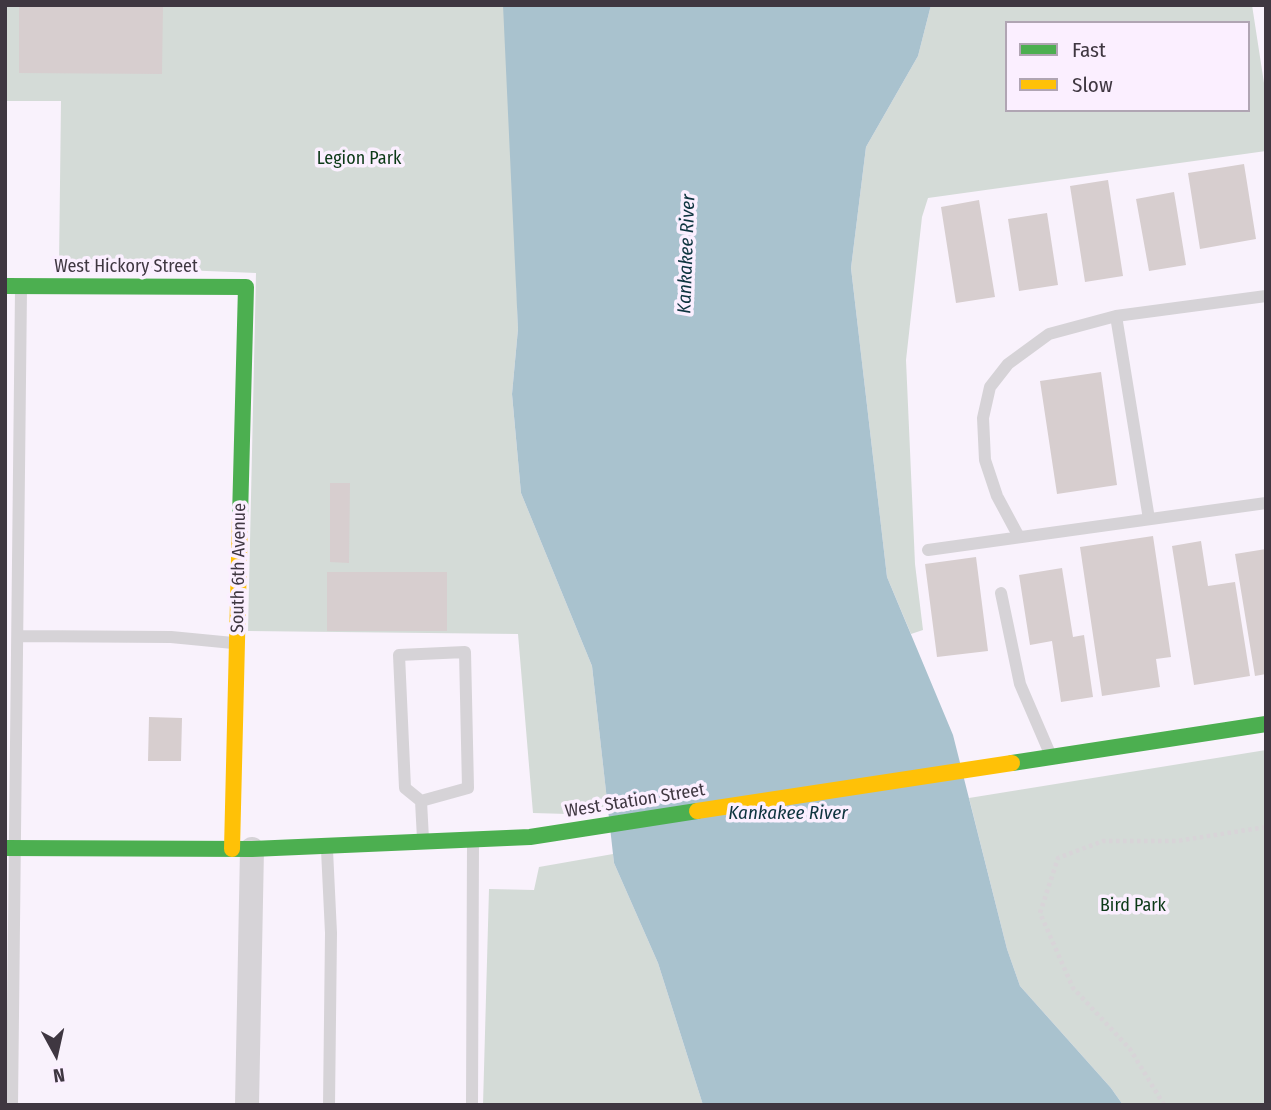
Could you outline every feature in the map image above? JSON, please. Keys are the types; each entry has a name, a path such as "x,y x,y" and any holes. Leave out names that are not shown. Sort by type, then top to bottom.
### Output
{"main road":[{"name":"West Hickory Street","path":"13,286 246,287"},
{"name":"South 6th Avenue","path":"242,849 237,643 246,287"},
{"name":"West Station Street","path":"11,848 242,849 530,837 1266,724"}],"street":[{"name":"South 6th Avenue","path":"242,849 247,1105"}],"lane":[{"path":"12,1105 11,848 18,636 13,286"},
{"path":"1019,537 997,496 985,460 984,418 990,387 1008,364 1049,334 1116,316 1266,296"},
{"path":"1116,316 1149,519"},
{"path":"928,550 1266,503"},
{"path":"1001,593 1020,684 1051,757"},
{"path":"18,636 171,637 237,643"},
{"path":"421,801 468,788 465,652 399,655 405,788 421,801 423,843"},
{"path":"472,1105 473,839"},
{"path":"327,846 331,933 329,1105"}],"path":[{"path":"1164,1105 1130,1049 1073,988 1040,913 1058,858 1104,841 1177,841 1266,827"}],"green space":[{"name":"Legion Park","path":"5,5 507,5 518,329 512,394 521,493 592,666 608,809 568,814 533,813 518,634 248,631 256,273 59,265 61,101 5,101"},
{"path":"931,5 1252,5 1266,96 1266,151 928,198 922,217 906,360 915,564 923,630 911,634 887,577 851,268 866,147 918,56"},
{"name":"Bird Park","path":"1266,750 1266,1105 1123,1105 1020,986 1007,949 969,798"},
{"path":"613,854 614,863 658,963 703,1105 483,1105 489,889 534,890 539,867"}],"water":[{"name":"Kankakee River","path":"503,5 931,5 918,56 866,147 851,268 887,577 953,735 1007,949 1020,986 1123,1105 703,1105 658,963 614,863 592,666 521,493 512,394 518,329"}],"building":[{"path":"19,5 163,5 162,74 19,73"},
{"path":"1244,164 1256,239 1200,249 1188,173"},
{"path":"1108,180 1123,276 1085,282 1070,186"},
{"path":"1174,192 1186,265 1149,271 1136,199"},
{"path":"979,200 995,297 956,303 941,207"},
{"path":"1047,213 1058,285 1019,291 1008,219"},
{"path":"1101,372 1117,485 1057,494 1040,381"},
{"path":"330,483 350,483 349,563 330,562"},
{"path":"1153,536 1171,657 1156,659 1160,687 1102,696 1080,547"},
{"path":"1201,541 1208,586 1235,582 1250,676 1194,685 1172,546"},
{"path":"1266,549 1266,674 1255,676 1235,554"},
{"path":"976,557 988,651 937,657 925,564"},
{"path":"1062,568 1073,637 1084,635 1093,697 1061,702 1052,641 1030,645 1019,575"},
{"path":"327,572 447,572 447,631 327,631"},
{"path":"149,717 182,718 181,761 148,761"}],"traffic: fast":[{"path":"5,286 246,287 240,517"},
{"path":"1012,763 1266,724"},
{"path":"5,848 252,849 530,837 697,811"}],"traffic: slow":[{"path":"232,849 240,517"},
{"path":"697,811 1012,763"}]}
